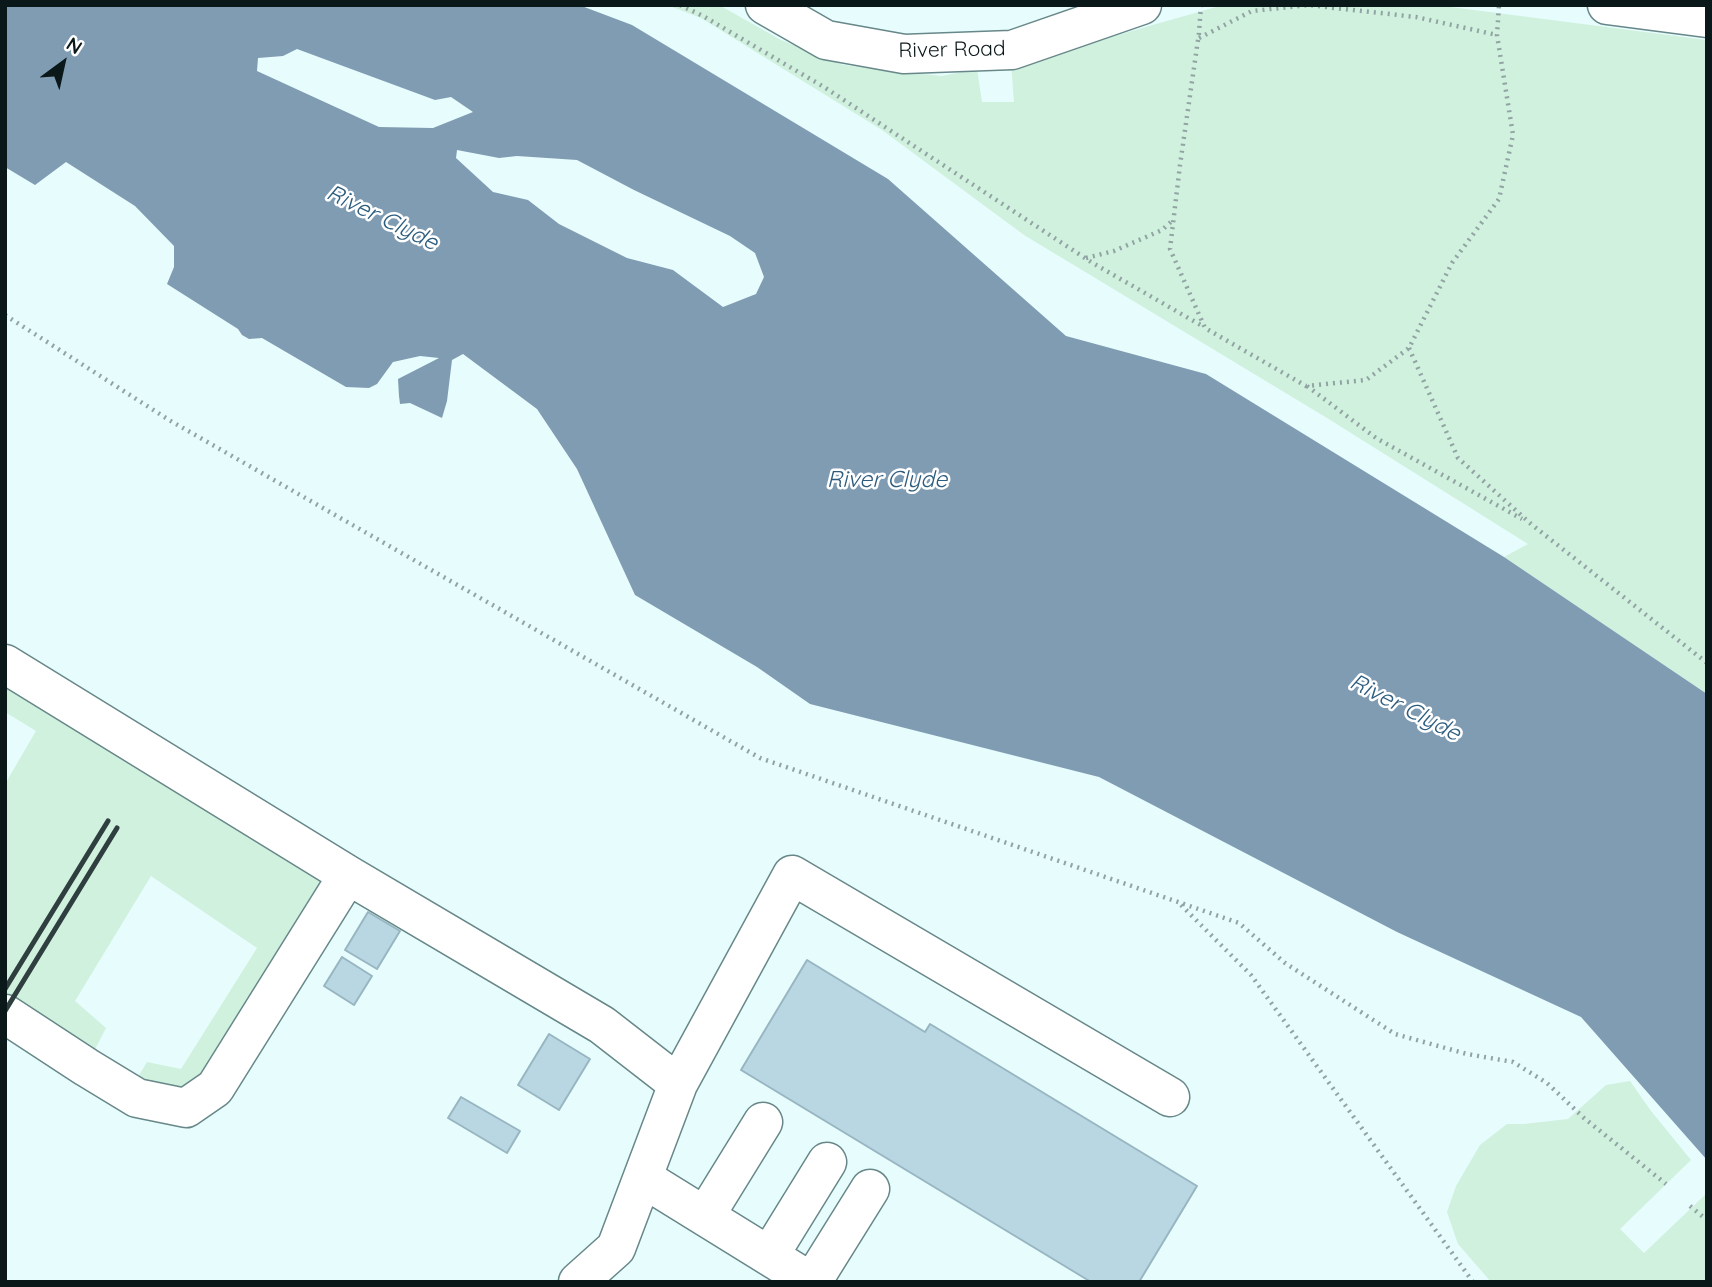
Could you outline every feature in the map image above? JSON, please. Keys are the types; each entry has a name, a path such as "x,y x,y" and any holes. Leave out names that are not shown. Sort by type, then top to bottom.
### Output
{"street":[{"name":"River Road","path":"765,5 826,40 904,54 1012,50 1142,5"},
{"path":"1607,5 1707,18"},
{"path":"5,664 348,875 602,1025 678,1084"},
{"path":"5,1014 137,1098 186,1108 215,1088 348,875"},
{"path":"578,1282 617,1248 678,1084 792,875 1171,1097"},
{"path":"705,1216 763,1122"},
{"path":"769,1256 827,1162"},
{"path":"643,1178 811,1282 870,1189"}],"path":[{"path":"680,5 704,16 824,87 1086,259 1306,386 1376,438 1531,524"},
{"path":"1201,5 1170,249 1205,328"},
{"path":"1198,39 1252,11 1308,5 1416,17 1497,35"},
{"path":"1306,386 1366,380 1409,348 1452,263 1499,199 1513,135 1497,35 1499,5"},
{"path":"1086,259 1114,251 1162,230 1173,220"},
{"path":"5,315 170,420 760,758 1239,923 1285,963 1395,1034 1467,1054 1513,1062 1547,1083 1584,1118 1666,1184"},
{"path":"1409,348 1458,458 1531,524 1707,663"},
{"path":"1181,904 1251,975 1473,1282"},
{"path":"1690,1206 1707,1220"}],"green space":[{"path":"667,5 719,5 781,40 843,65 942,76 977,69 982,102 1014,102 1011,63 1223,5 1435,5 1707,40 1707,694 1504,557 1528,544 1327,418 1024,235 882,130 701,18"},
{"path":"5,664 348,875 215,1088 129,1092 147,1062 181,1069 257,948 151,876 75,1001 106,1028 86,1067 5,1014 5,784 36,731 5,712"},
{"path":"1630,1081 1691,1160 1620,1229 1644,1253 1707,1193 1707,1282 1491,1282 1458,1244 1447,1212 1456,1186 1480,1145 1507,1124 1568,1119 1606,1085"}],"water":[{"name":"River Clyde","path":"5,5 579,5 632,25 888,179 1066,336 1206,374 1504,557 1707,694 1707,1160 1581,1017 1397,932 1099,777 810,704 757,667 635,595 577,469 537,409 463,354 452,360 442,418 410,403 400,404 398,379 439,358 420,356 393,362 377,384 369,388 346,387 262,338 249,339 242,335 238,329 167,284 174,267 174,246 135,206 66,162 35,185 5,167","holes":["297,49 435,100 451,97 473,112 433,128 379,127 257,71 258,58 283,56","457,150 499,158 517,156 577,160 730,236 755,253 764,277 756,294 723,307 673,270 627,258 559,224 528,200 493,192 456,158"]}],"building":[{"path":"368,912 400,931 377,969 345,950"},
{"path":"342,957 372,976 354,1005 324,986"},
{"path":"807,960 925,1032 930,1024 1197,1186 1139,1282 1091,1282 741,1070"},
{"path":"549,1034 590,1059 559,1110 518,1085"},
{"path":"461,1097 520,1131 507,1153 448,1118"}],"railway":[{"path":"5,989 108,821"},
{"path":"5,1011 117,828"}]}
